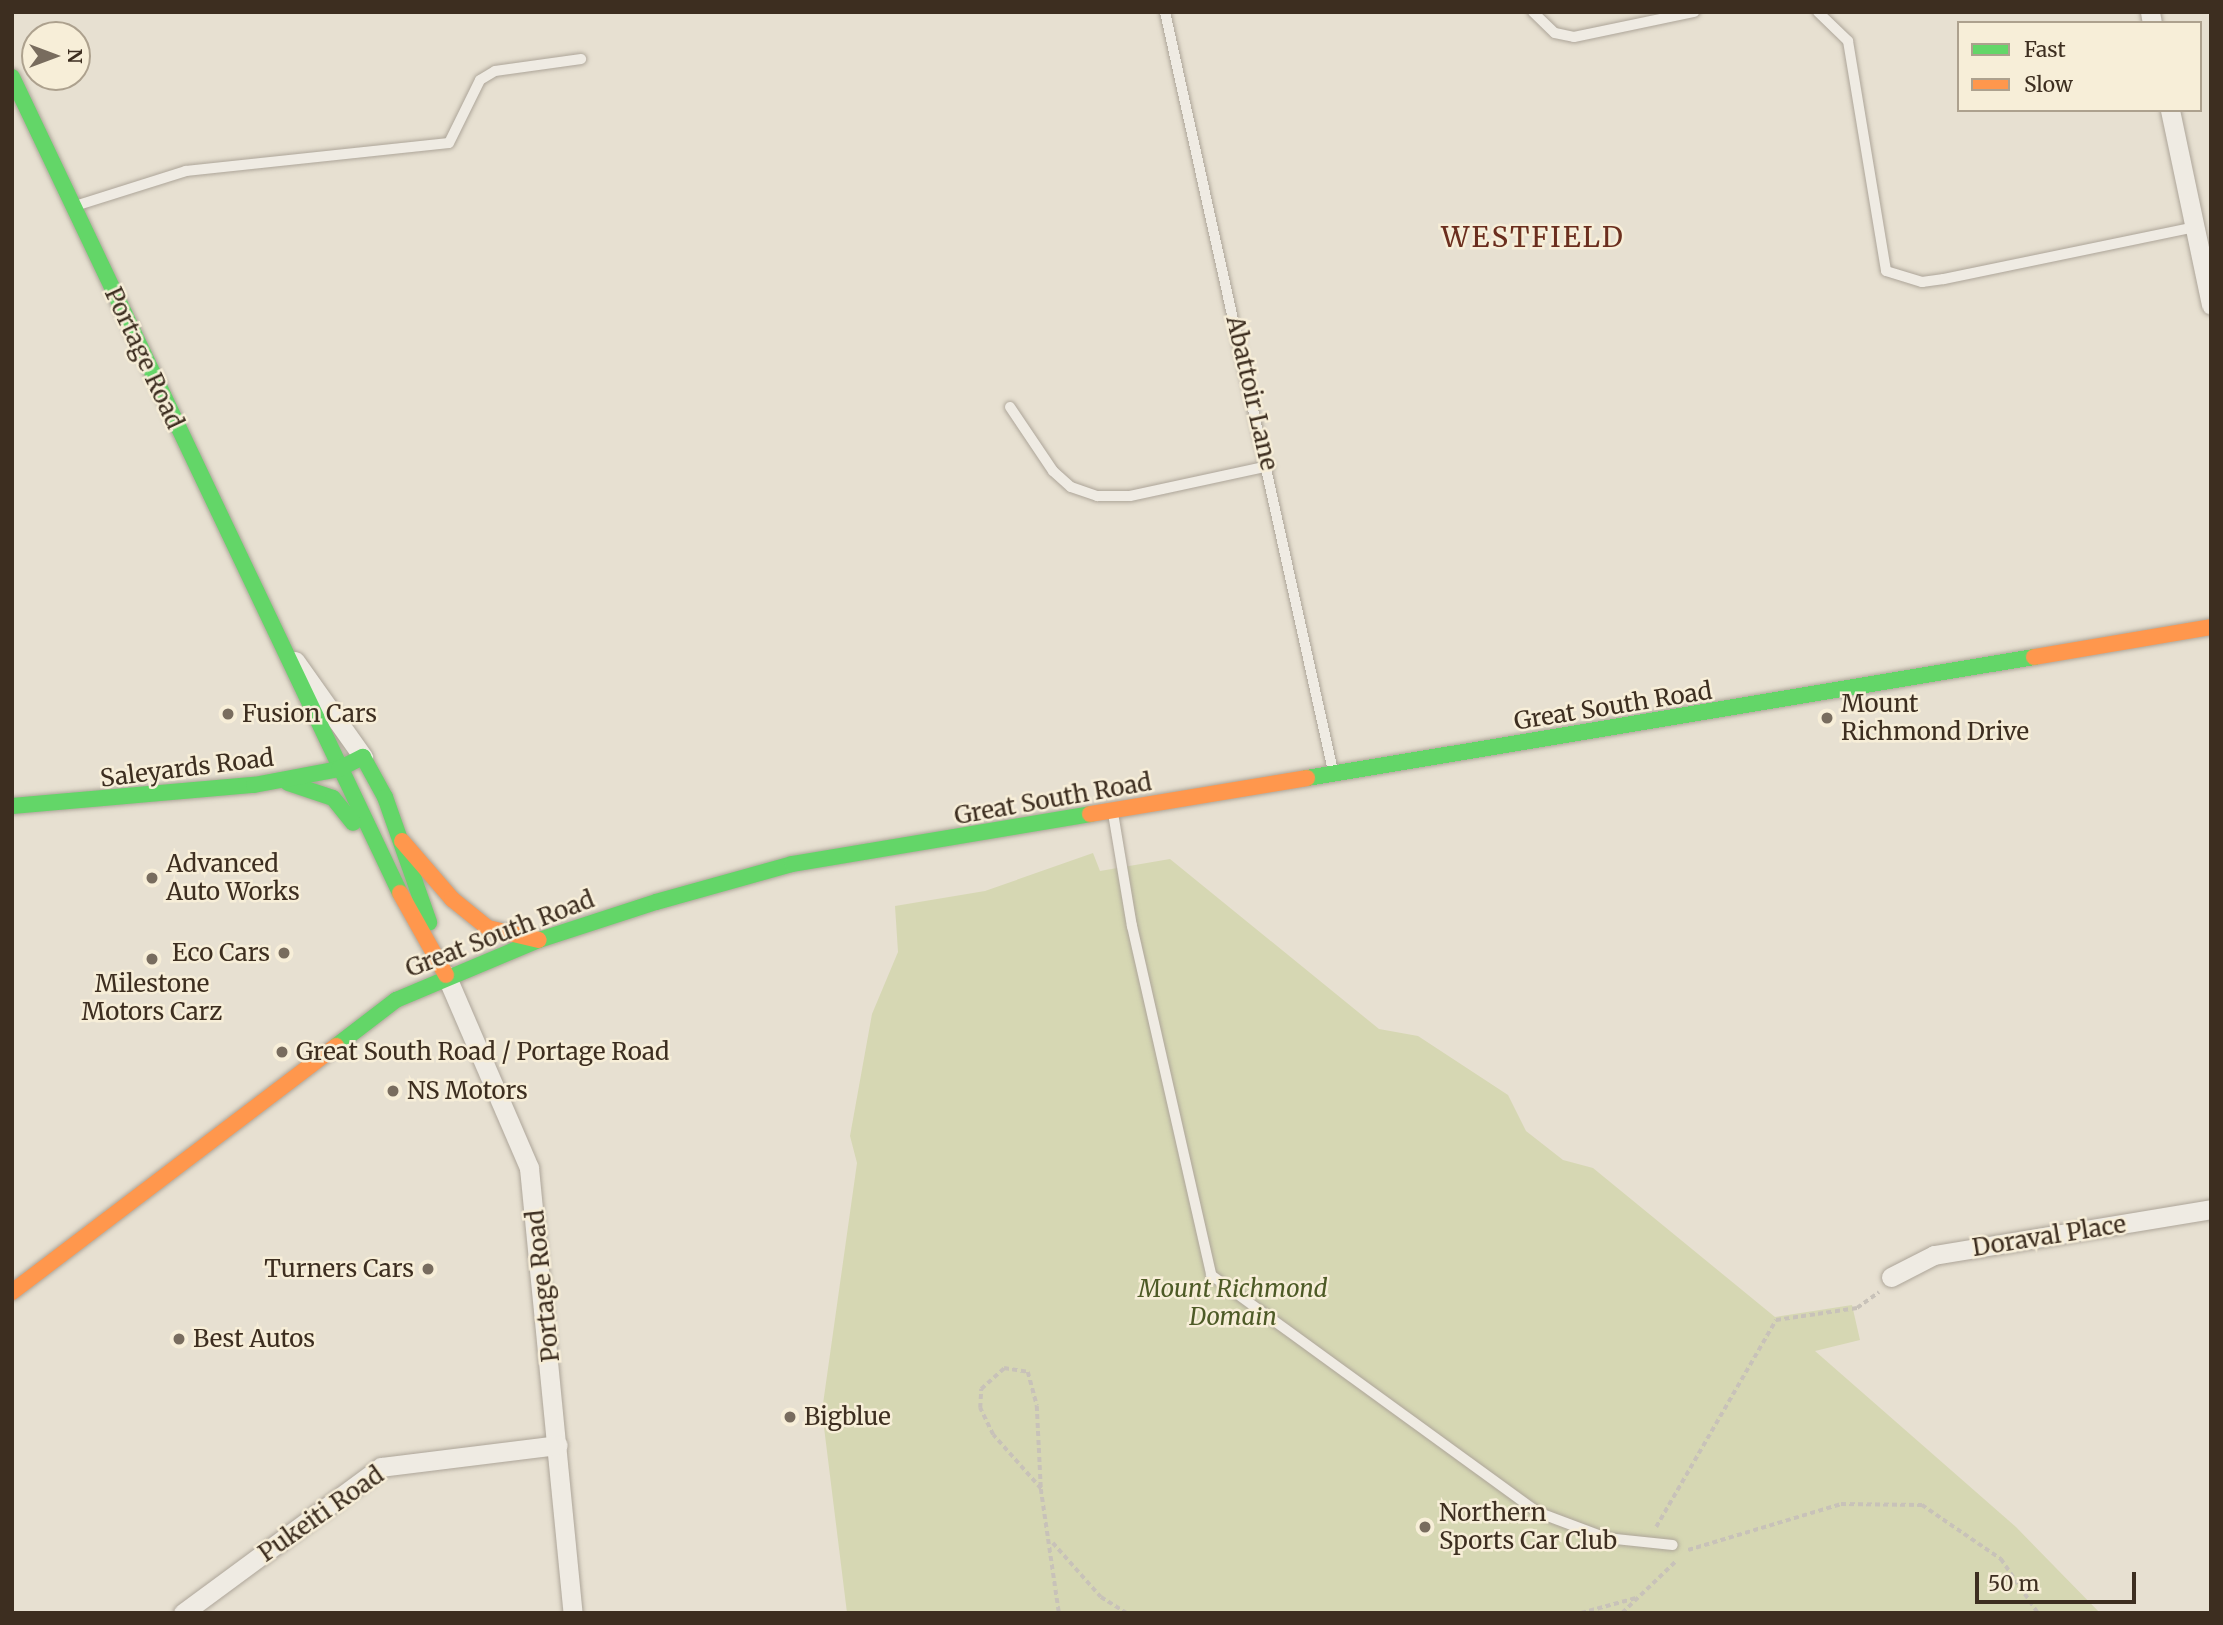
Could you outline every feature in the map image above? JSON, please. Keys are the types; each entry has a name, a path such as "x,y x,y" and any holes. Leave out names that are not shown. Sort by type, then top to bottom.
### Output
{"main road":[{"name":"Portage Road","path":"12,77 380,858 446,975"},
{"name":"Great South Road","path":"12,1292 396,1000 446,975 540,940 792,864 2211,627"},
{"name":"Portage Road","path":"363,757 402,841 446,975"},
{"name":"Saleyards Road","path":"12,806 184,795 339,769 363,757"},
{"path":"275,781 333,798 380,858"},
{"path":"402,841 452,899 488,928 540,940"}],"street":[{"path":"2171,112 2211,305"},
{"name":"Portage Road","path":"276,640 320,691 363,757"},
{"name":"Portage Road","path":"446,975 529,1168 573,1613"},
{"name":"Doraval Place","path":"1892,1277 1934,1255 2211,1209"},
{"name":"Pukeiti Road","path":"183,1613 381,1467 558,1445"}],"lane":[{"name":"Abattoir Lane","path":"1165,12 1269,466 1334,775"},
{"path":"1533,12 1555,33 1574,37 1694,12"},
{"path":"1818,12 1848,41 1886,271 1922,282 1944,279 2195,227"},
{"path":"73,207 186,171 449,143 480,80 495,71 581,59"},
{"path":"1010,407 1053,471 1071,487 1097,496 1130,496 1269,466"},
{"path":"1113,812 1132,926 1211,1275 1537,1512 1606,1538 1673,1545"}],"path":[{"path":"1647,1542 1776,1320 1857,1308 1892,1277"},
{"path":"1041,1489 993,1435 980,1408 981,1389 1004,1368 1028,1373 1037,1406 1041,1489 1051,1541 1059,1613"},
{"path":"1622,1613 1695,1543 1841,1504 1922,1505 2001,1559 2038,1613"},
{"path":"1051,1541 1101,1597 1127,1613"},
{"path":"1581,1613 1637,1597"}],"green space":[{"name":"Mount Richmond Domain","path":"1093,853 1100,871 1170,859 1379,1029 1418,1036 1508,1095 1526,1131 1563,1160 1593,1168 1775,1317 1852,1305 1860,1340 1815,1351 2016,1527 2100,1613 847,1613 822,1411 857,1163 850,1136 872,1014 898,952 895,906 985,891"}],"traffic: fast":[{"path":"12,77 400,893"},
{"path":"1307,778 2034,657"},
{"path":"12,806 254,785 339,769 363,757 385,797 429,922"},
{"path":"288,783 333,798 353,823"},
{"path":"336,1046 396,1000 539,940 656,902 792,864 1090,814"}],"traffic: slow":[{"path":"2034,657 2211,627"},
{"path":"1090,814 1307,778"},
{"path":"402,841 452,899 488,928 539,940"},
{"path":"400,893 446,975"},
{"path":"12,1292 336,1046"}],"place":[{"name":"Fusion Cars","path":"228,714"},
{"name":"Mount Richmond Drive","path":"1827,718"},
{"name":"Advanced Auto Works","path":"152,878"},
{"name":"Eco Cars","path":"284,953"},
{"name":"Milestone Motors Carz","path":"152,959"},
{"name":"Great South Road / Portage Road","path":"282,1052"},
{"name":"NS Motors","path":"393,1091"},
{"name":"Turners Cars","path":"428,1269"},
{"name":"Best Autos","path":"179,1339"},
{"name":"Bigblue","path":"790,1417"},
{"name":"Northern Sports Car Club","path":"1425,1527"}],"district":[{"name":"WESTFIELD","path":"1533,237"}]}
